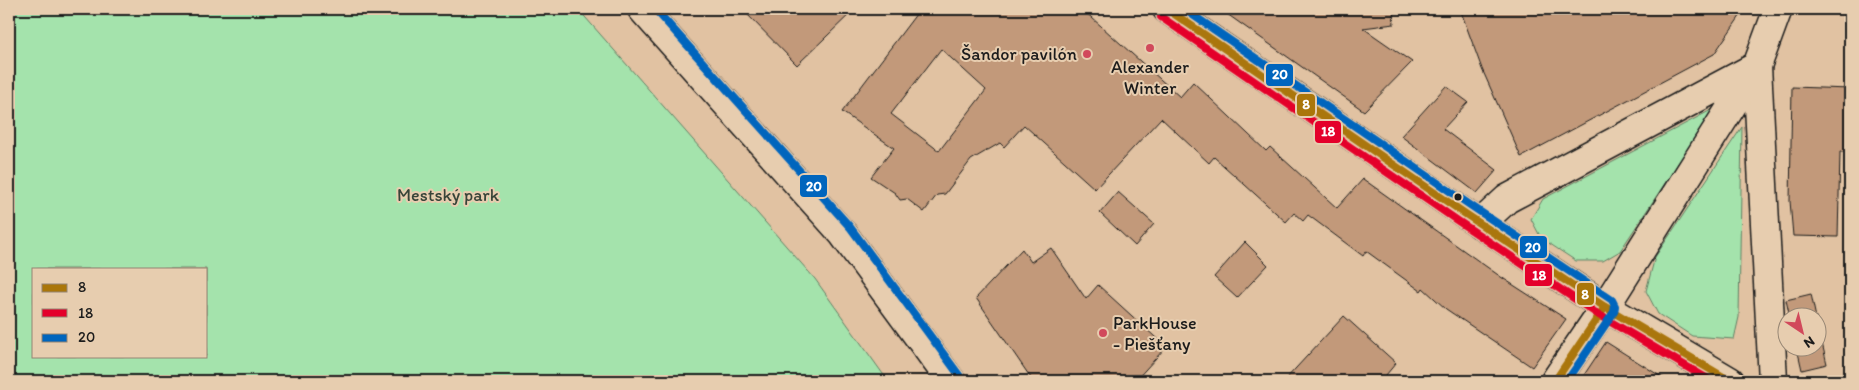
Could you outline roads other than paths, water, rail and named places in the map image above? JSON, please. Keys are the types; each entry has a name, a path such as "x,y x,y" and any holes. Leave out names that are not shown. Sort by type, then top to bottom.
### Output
{"street":[{"path":"642,9 844,234 951,381"},
{"path":"1167,9 1480,224 1605,307 1730,381"},
{"path":"1555,381 1605,307 1757,66 1778,9"},
{"path":"1480,224 1507,199 1757,66"},
{"path":"1757,66 1773,381"}],"place":[{"name":"Alexander Winter","path":"1150,48"},
{"name":"Šandor pavilón","path":"1087,54"},
{"name":"ParkHouse - Piešťany","path":"1103,333"}],"park label":[{"name":"Mestský park","path":"448,195"}]}
